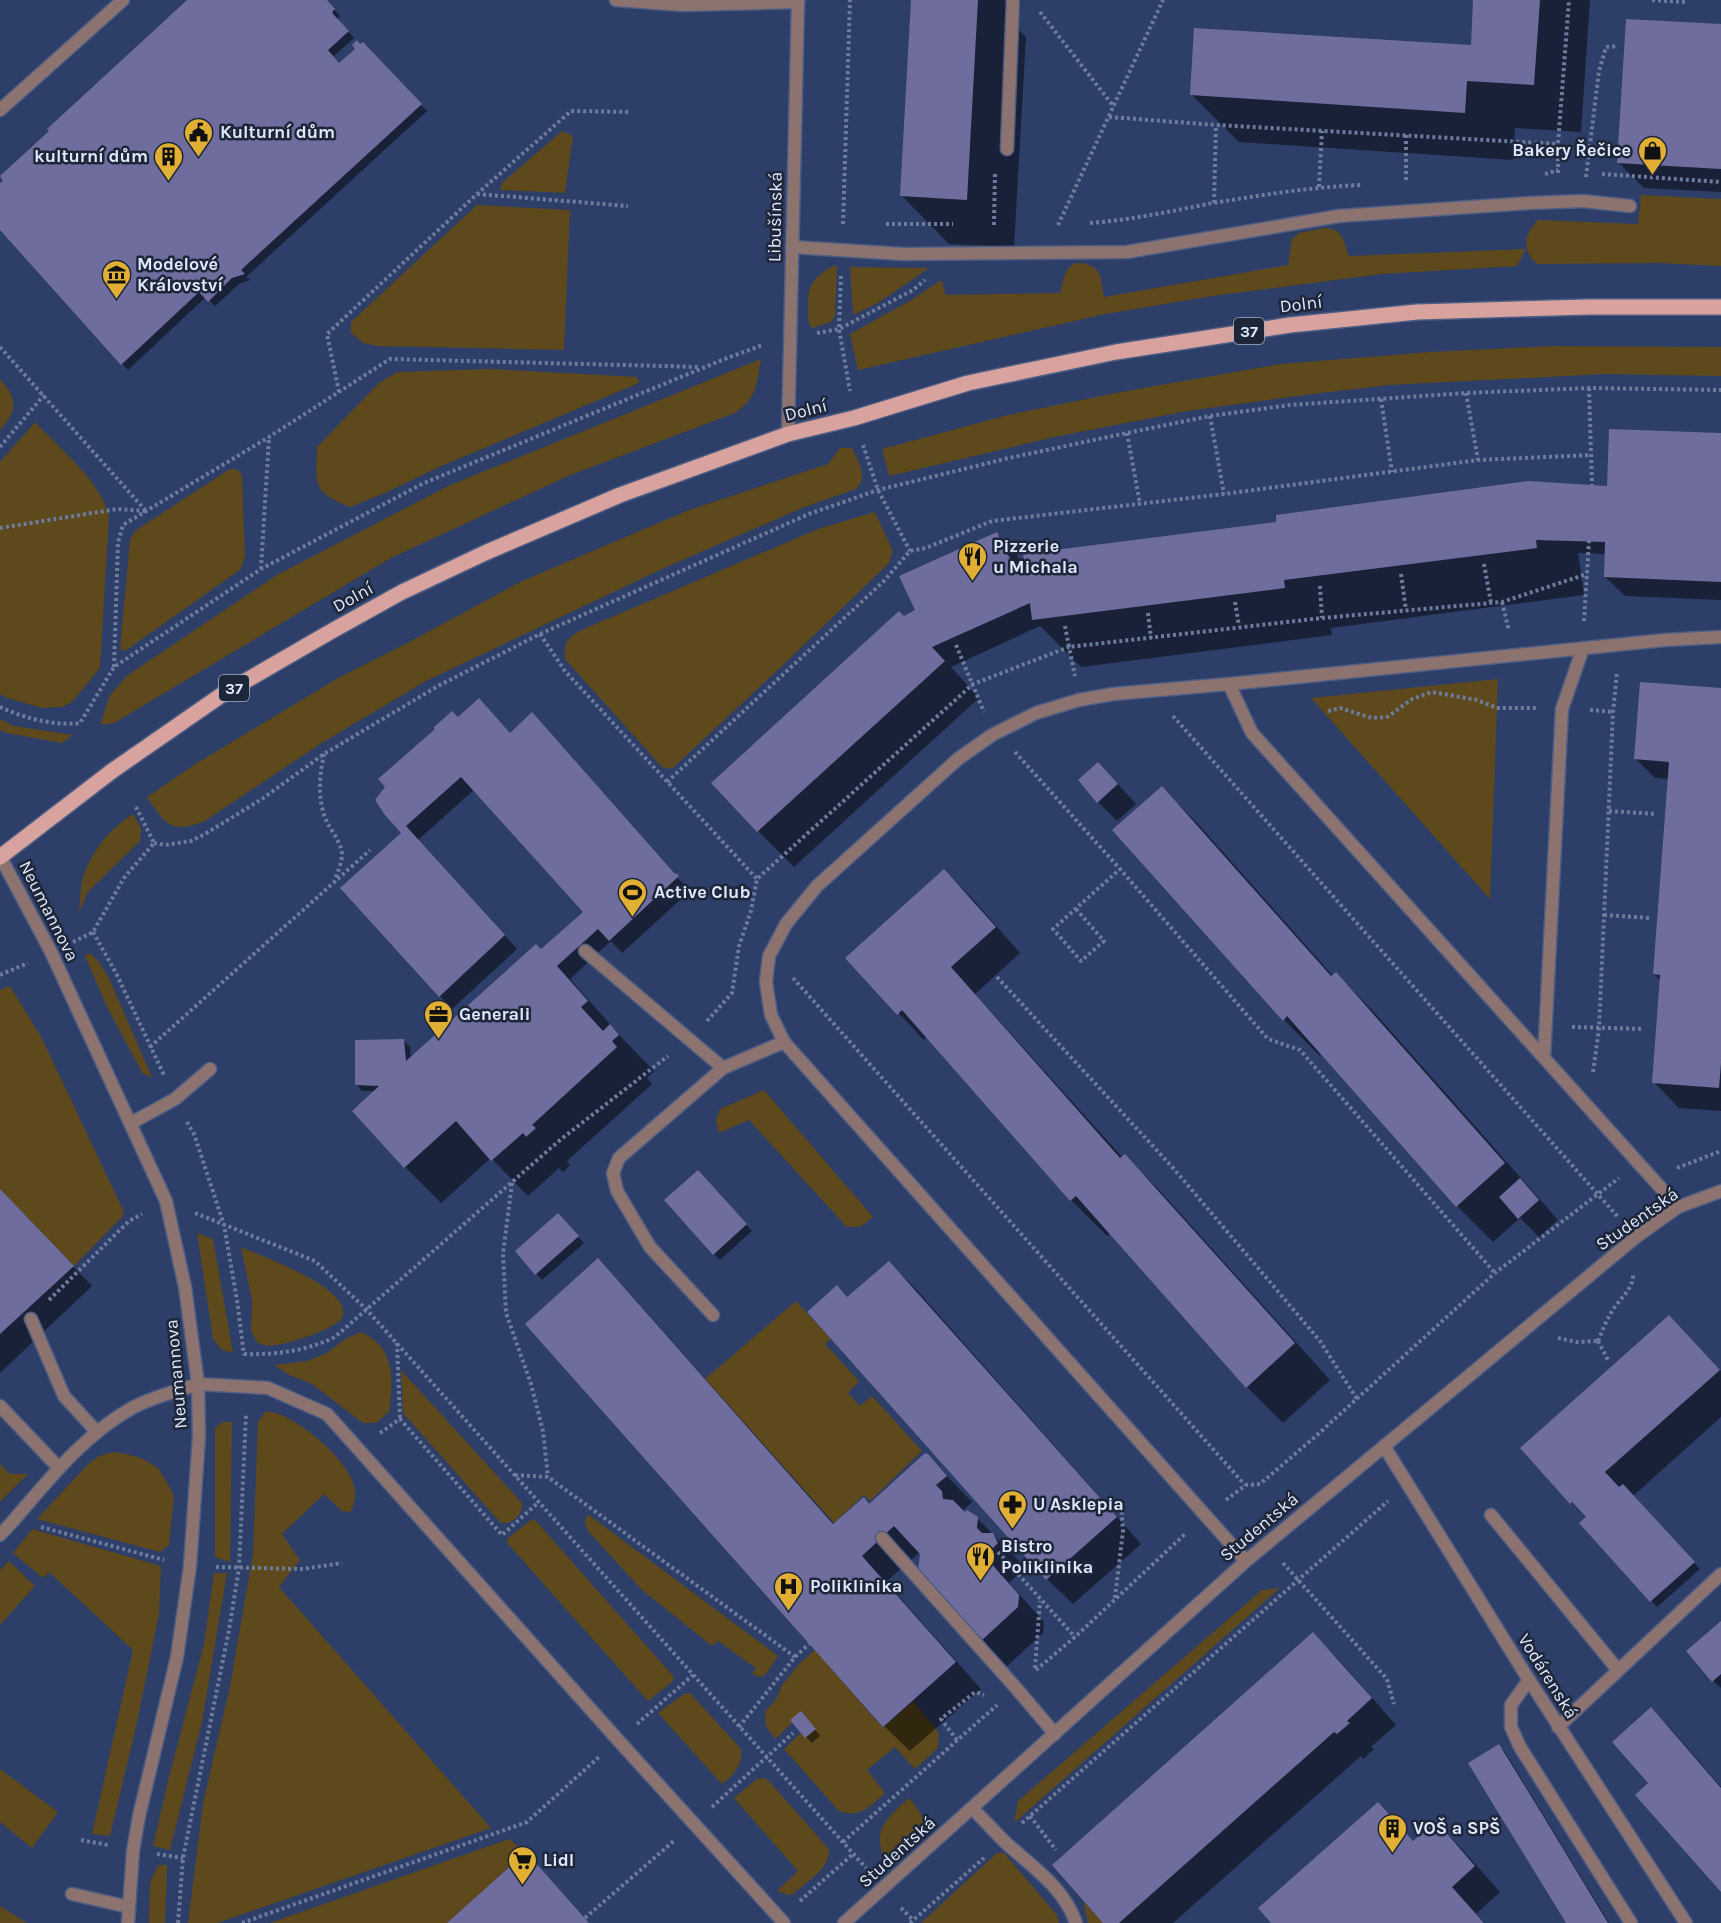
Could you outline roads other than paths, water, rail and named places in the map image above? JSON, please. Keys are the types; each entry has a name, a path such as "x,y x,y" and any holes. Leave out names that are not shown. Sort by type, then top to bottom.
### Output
{"main road":[{"name":"Dolní","path":"0,856 112,771 223,694 402,592 487,552 620,495 788,434 855,418 968,383 1116,352 1290,325 1417,312 1588,307 1721,307"}],"street":[{"path":"0,110 123,0"},
{"path":"616,0 682,5 798,1"},
{"path":"1007,149 1013,0"},
{"name":"Libušínská","path":"788,434 798,1"},
{"path":"792,247 903,255 1127,252 1351,215 1530,202 1583,201 1630,206"},
{"path":"1246,1561 784,1042 771,1015 766,982 770,956 786,924 817,886 957,759 1000,731 1036,713 1079,700 1113,694 1620,644 1721,637"},
{"path":"1544,1058 1562,709 1583,648"},
{"path":"1229,684 1252,732 1678,1208"},
{"name":"Neumannova","path":"0,856 51,952 166,1201 185,1287 198,1384 199,1436 190,1566 177,1657 133,1851 128,1923"},
{"path":"585,951 723,1068"},
{"path":"713,1315 650,1247 617,1191 613,1173 619,1158 723,1068 784,1042"},
{"path":"131,1123 175,1099 210,1069"},
{"name":"Studentská","path":"844,1923 1246,1561 1636,1237 1678,1208 1721,1191"},
{"path":"31,1319 64,1396 96,1431"},
{"path":"0,1535 59,1468 96,1431 134,1407 198,1384 268,1388 327,1414 782,1921"},
{"path":"0,1406 59,1468"},
{"name":"Vodárenská","path":"1384,1446 1528,1680 1686,1923"},
{"path":"1491,1515 1618,1670"},
{"path":"882,1538 1055,1734"},
{"path":"1558,1727 1721,1574"},
{"path":"1528,1680 1511,1706 1511,1727 1520,1747 1631,1923"},
{"path":"972,1808 1004,1841 1049,1880 1068,1904 1076,1923"},
{"path":"72,1894 129,1907"}],"place":[{"name":"Kulturní dům","path":"199,158"},
{"name":"Bakery Řečice","path":"1652,176"},
{"name":"kulturní dům","path":"169,182"},
{"name":"Modelové Království","path":"116,300"},
{"name":"Pizzerie u Michala","path":"972,582"},
{"name":"Active Club","path":"633,918"},
{"name":"Generali","path":"438,1040"},
{"name":"U Asklepia","path":"1012,1530"},
{"name":"Bistro Poliklinika","path":"980,1582"},
{"name":"Poliklinika","path":"789,1612"},
{"name":"VOŠ a SPŠ","path":"1392,1854"},
{"name":"Lidl","path":"522,1886"}]}
